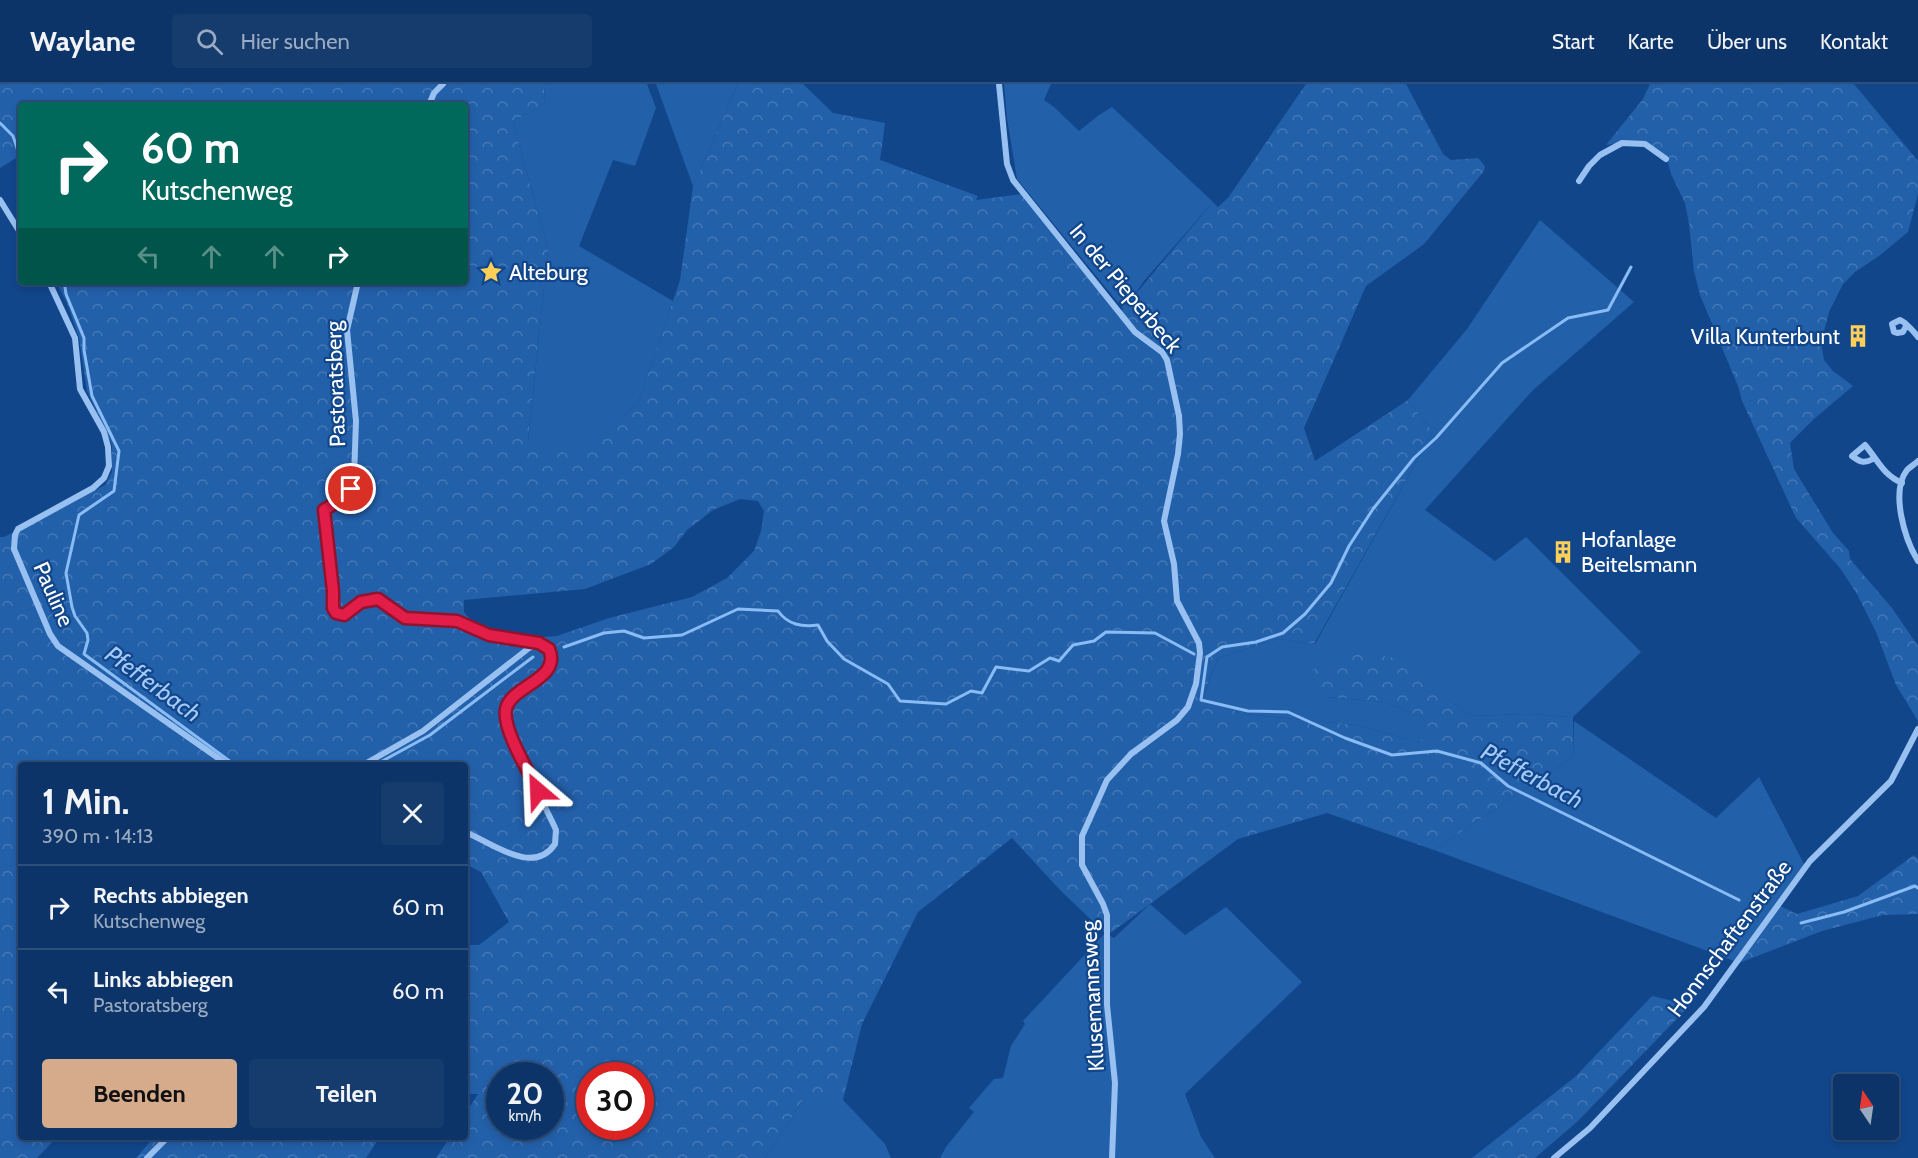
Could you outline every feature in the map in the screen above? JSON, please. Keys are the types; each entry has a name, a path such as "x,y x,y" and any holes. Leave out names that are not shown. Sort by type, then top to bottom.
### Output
{"street":[{"path":"430,102 434,93 443,84"},
{"name":"In der Pieperbeck","path":"999,84 1006,164 1013,180 1135,332 1162,352 1167,360 1175,392 1180,434 1178,454 1165,512 1165,529"},
{"path":"1579,181 1600,155 1622,143 1645,144 1666,159"},
{"path":"0,200 18,229"},
{"name":"Pauline","path":"51,285 75,338 80,389 104,432 109,466 104,478 93,488 18,529 14,549 50,634 58,646 224,762"},
{"name":"Pastoratsberg","path":"357,285 347,330 356,421 354,477 349,493 324,510 334,611 339,615 344,615 361,602 378,599 409,619 457,621 489,635 539,643"},
{"path":"1905,323 1918,336"},
{"path":"1873,459 1892,478 1902,483"},
{"path":"1918,461 1907,470 1902,483 1899,507 1909,543 1918,561"},
{"name":"Klusemannsweg","path":"1112,1158 1115,1083 1107,1005 1107,915 1104,904 1082,865 1082,836 1107,780 1131,754 1177,720 1188,707 1196,684 1199,644 1177,600 1174,564 1165,529"},
{"path":"368,762 423,730 529,648 539,643 550,652 548,669 510,702 506,710 506,719 510,733 556,830 555,844 542,856 529,859 521,858 468,833"},
{"name":"Honnschaftenstraße","path":"1554,1158 1590,1128 1704,1007 1810,861 1891,781 1918,729"},
{"path":"147,1158 165,1140"}],"green space":[{"path":"0,84 552,84 544,88 545,103 513,122 548,249 528,441 583,453 638,403 680,280 693,186 738,84 803,84 833,113 885,123 880,160 978,196 976,200 1021,194 1118,315 1213,202 1218,207 1228,198 1306,84 1406,84 1443,154 1451,160 1478,158 1485,166 1484,171 1424,244 1366,286 1304,428 1315,461 1408,400 1433,432 1314,644 1278,639 1218,658 1202,699 1243,714 1357,725 1418,742 1433,734 1422,717 1384,702 1328,697 1312,670 1361,653 1396,658 1470,716 1529,714 1573,717 1573,757 1434,850 1327,813 1238,839 1112,932 1105,933 1060,890 1012,838 918,912 862,1024 843,1100 803,1100 765,1158 436,1158 448,1140 468,1140 468,1109 478,1094 468,1094 468,945 479,945 509,922 481,872 468,866 468,762 18,762 18,1140 54,1140 37,1158 0,1158 0,537 44,518 105,485 112,472 112,445 87,391 79,338 67,303 58,285 468,285 468,102 18,102 18,157 0,168","holes":["740,499 758,501 764,511 761,531 754,551 727,578 692,597 609,618 557,636 544,637 507,636 492,632 472,622 464,612 464,600 585,589 651,564 674,547 687,530 713,510"]},
{"path":"552,84 647,84 656,108 635,166 613,160 579,246 673,301 638,403 583,454 528,442 548,249 513,122 545,103 544,87"},
{"path":"656,84 738,84 693,186"},
{"path":"1004,84 1051,84 1044,100 1079,131 1112,107 1213,202 1144,281 1124,310 1017,179"},
{"path":"1650,84 1854,84 1918,161 1918,194 1908,232 1855,272 1843,284 1829,312 1821,343 1824,360 1833,371 1853,386 1790,443 1794,469 1833,533 1849,551 1850,559 1892,608 1918,646 1918,721 1896,685 1876,632 1857,594 1840,568 1796,518 1742,401 1738,386 1700,295 1694,271 1685,203 1671,174 1667,159 1652,146 1623,142 1606,145 1643,99"},
{"path":"1540,220 1634,302 1532,391 1425,510 1495,561 1526,537 1641,652 1573,717 1529,714 1470,716 1421,678 1328,697 1384,702 1422,717 1434,734 1418,742 1357,725 1243,714 1202,700 1218,658 1278,639 1315,644 1433,432 1408,400 1467,329"},
{"path":"1574,721 1716,818 1759,777 1805,866 1737,962 1434,850 1573,757"},
{"path":"1914,855 1918,859 1918,914 1883,915 1822,931 1739,963 1778,905 1797,914 1858,896"},
{"path":"1150,904 1185,935 1226,907 1302,982 1185,1094 1201,1137 1215,1158 940,1158 974,1112 969,1108 994,1079 1003,1078 1011,1046 1025,1024 1023,1021 1105,933 1114,938"},
{"path":"1652,996 1690,1005 1578,1121 1535,1158 1472,1158 1575,1077"},
{"path":"803,1100 843,1100 885,1144 891,1158 765,1158"},
{"path":"151,1140 378,1140 366,1158 136,1158"}],"waterway":[{"name":"Pfefferbach","path":"0,123 13,136 18,151"},
{"name":"Pfefferbach","path":"1631,267 1608,310 1568,318 1502,363 1436,438 1414,458 1373,509 1349,546 1331,583 1305,614 1283,633 1256,642 1222,647 1207,657 1201,700 1248,711 1288,712 1345,738 1392,755 1437,751 1481,763 1508,786 1739,900"},
{"name":"Pfefferbach","path":"65,287 84,338 92,396 119,451 114,491 79,515 66,573 75,616 87,633 88,640 84,654 231,762"},
{"name":"Pfefferbach","path":"564,647 604,633 624,631 644,638 682,635 738,609 778,611 786,619 796,624 818,625 827,641 844,659 888,684 900,701 946,704 971,691 982,693 996,667 1029,671 1050,658 1059,661 1073,645 1094,641 1106,632 1155,633 1194,654"},
{"name":"Pfefferbach","path":"380,762 430,735 533,657"},
{"name":"Pfefferbach","path":"1801,923 1844,912 1915,886 1918,888"}],"place":[{"name":"Alteburg","path":"491,272"},
{"name":"Villa Kunterbunt","path":"1858,336"},
{"name":"Hofanlage Beitelsmann","path":"1563,552"}],"route":[{"path":"351,489 345,497 324,510 334,599 333,608 336,613 344,615 361,602 378,599 405,618 462,622 489,635 539,643 549,649 551,658 548,669 513,698 506,710 510,733 538,791"}]}
